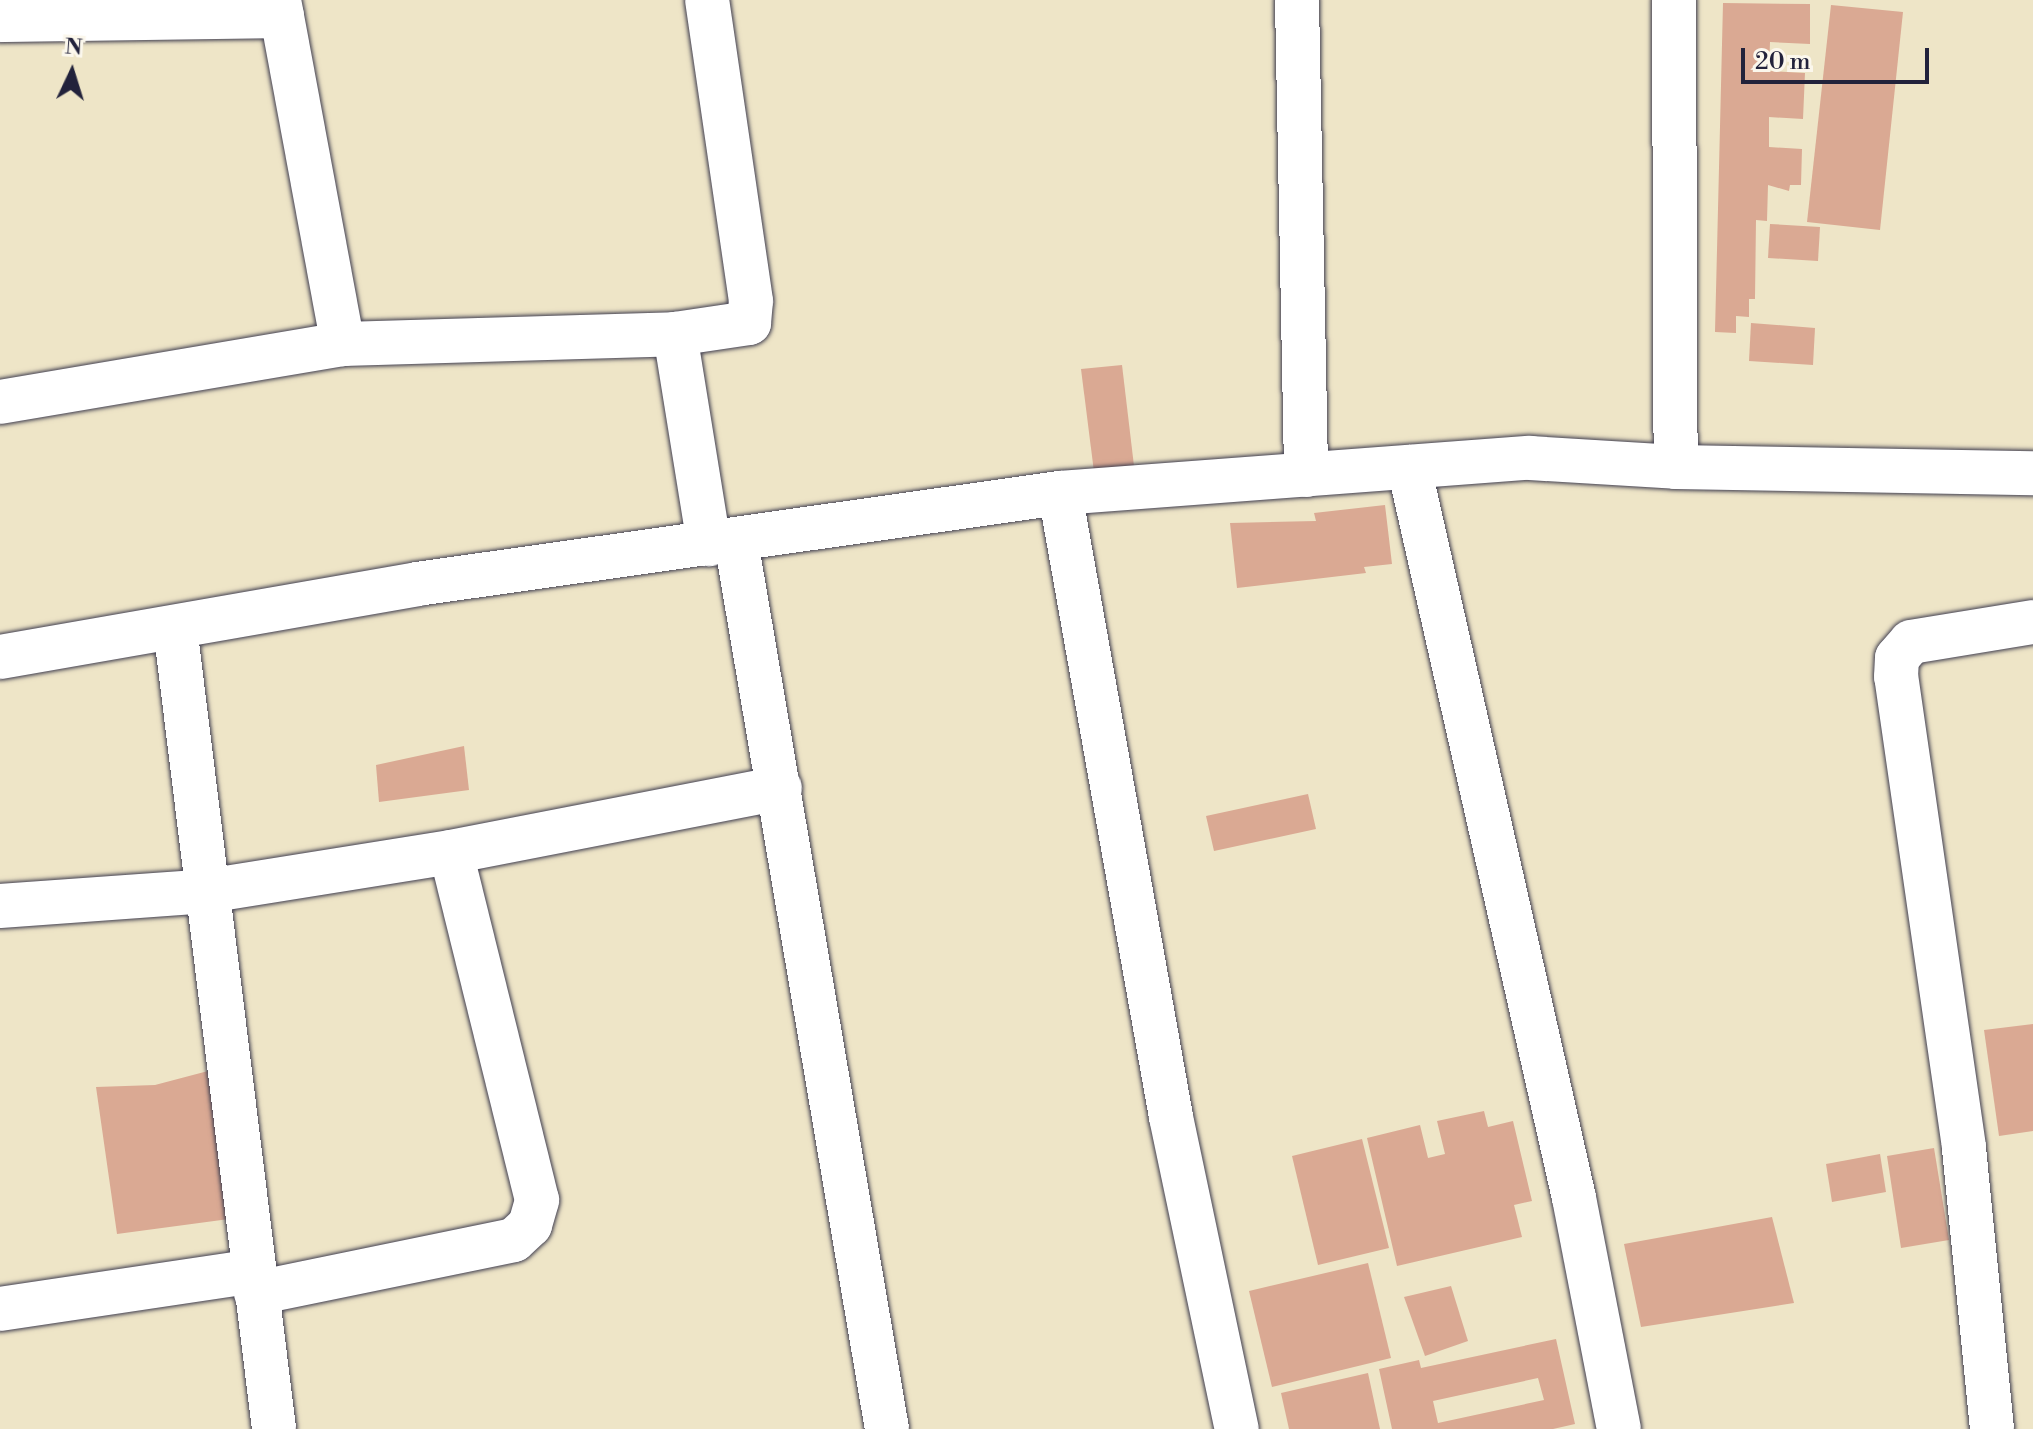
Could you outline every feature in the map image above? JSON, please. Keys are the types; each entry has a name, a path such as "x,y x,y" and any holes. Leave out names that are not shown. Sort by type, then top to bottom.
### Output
{"street":[{"path":"0,402 343,344 675,334 749,323 751,301 707,0"},
{"path":"1297,0 1306,475"},
{"path":"1674,0 1676,467"},
{"path":"0,20 280,8 343,344"},
{"path":"675,334 780,788 887,1429"},
{"path":"0,657 417,584 1060,493 1530,458 1676,467 2033,473"},
{"path":"1409,467 1574,1198 1619,1429"},
{"path":"1060,493 1171,1117 1237,1429"},
{"path":"1992,1429 1964,1147 1896,677 1897,658 1911,642 2033,622"},
{"path":"175,627 274,1429"},
{"path":"0,906 207,891 451,852 780,788"},
{"path":"0,1309 255,1282 514,1240 530,1225 537,1200 451,852"}],"building":[{"path":"1723,3 1810,4 1810,44 1770,42 1769,71 1805,73 1803,119 1769,117 1769,147 1802,149 1801,185 1790,185 1789,191 1768,185 1767,221 1756,220 1755,299 1749,299 1749,317 1736,316 1736,333 1715,332"},
{"path":"1831,5 1903,12 1880,230 1807,222"},
{"path":"1770,224 1820,227 1818,261 1768,258"},
{"path":"1751,323 1815,328 1813,365 1749,361"},
{"path":"1122,365 1134,466 1094,472 1081,369"},
{"path":"1385,505 1392,564 1364,567 1366,573 1237,588 1230,523 1316,521 1314,513"},
{"path":"464,746 469,790 379,802 376,765"},
{"path":"1308,794 1316,829 1214,851 1206,816"},
{"path":"2033,1024 2033,1131 1999,1136 1984,1030"},
{"path":"208,1071 229,1219 117,1234 96,1087 155,1085"},
{"path":"1484,1111 1488,1127 1513,1121 1532,1201 1514,1205 1522,1237 1397,1266 1367,1138 1420,1125 1428,1158 1445,1154 1437,1121"},
{"path":"1362,1139 1389,1248 1318,1265 1292,1156"},
{"path":"1934,1148 1949,1240 1901,1248 1887,1156"},
{"path":"1880,1154 1886,1192 1832,1202 1826,1164"},
{"path":"1772,1217 1794,1303 1641,1327 1624,1244"},
{"path":"1368,1263 1391,1358 1272,1387 1249,1291"},
{"path":"1451,1286 1468,1341 1425,1356 1404,1297"},
{"path":"1556,1339 1575,1424 1553,1429 1392,1429 1379,1369 1419,1360 1421,1368","holes":["1538,1378 1544,1400 1438,1423 1433,1401"]},
{"path":"1368,1373 1380,1429 1289,1429 1281,1393"}]}
